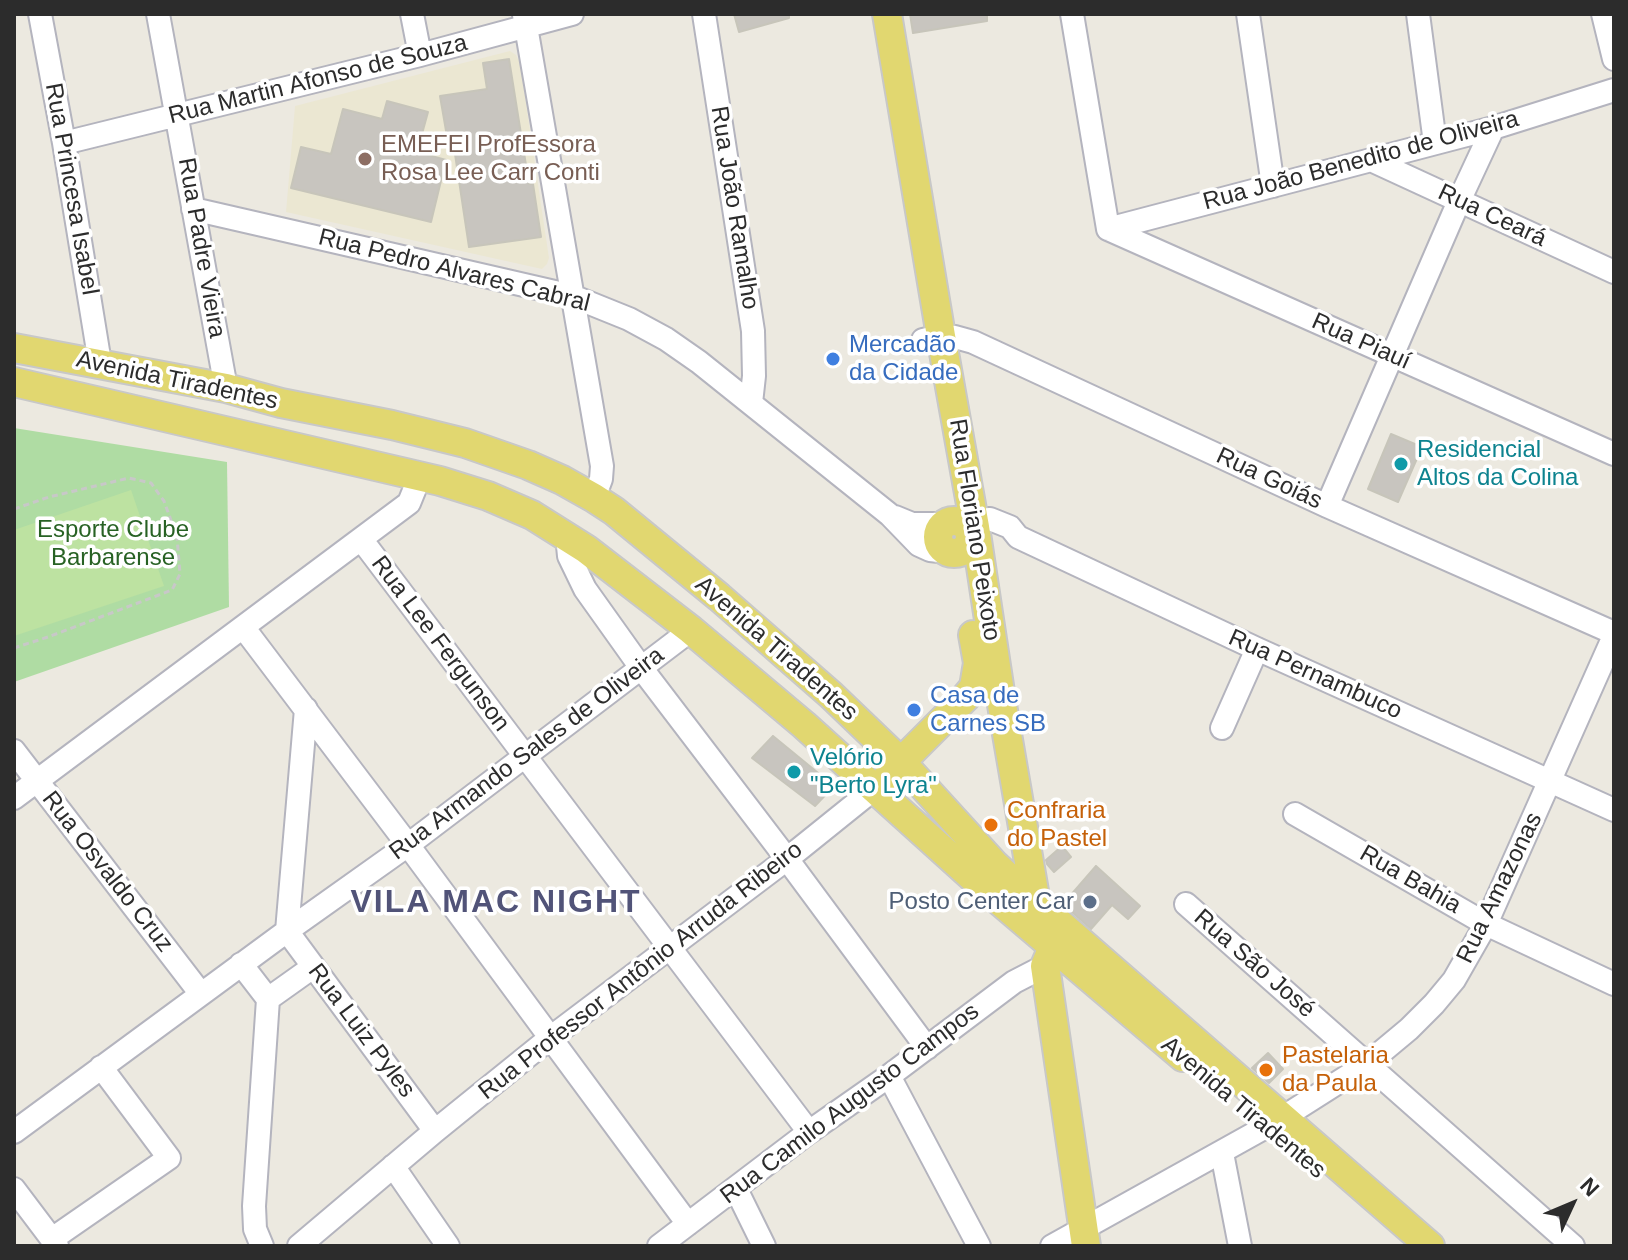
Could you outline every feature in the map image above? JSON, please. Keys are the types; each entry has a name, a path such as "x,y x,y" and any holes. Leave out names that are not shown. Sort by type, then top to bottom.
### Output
{"main road":[{"name":"Rua Floriano Peixoto","path":"870,14 932,338"},
{"name":"Rua Floriano Peixoto","path":"887,14 978,663 974,687"},
{"name":"Avenida Tiradentes","path":"14,348 226,388 465,443 528,465 594,498 719,597 831,695 902,763 994,864 1036,903 1053,946"},
{"name":"Avenida Tiradentes","path":"14,382 420,476 488,496 532,515 567,536 691,630 804,725 1053,946 1430,1246"},
{"name":"Rua Floriano Peixoto","path":"961,535 1001,699 1036,903"},
{"name":"Rua Professor Antônio Arruda Ribeiro","path":"874,789 974,687"},
{"path":"974,687 1001,699"},
{"path":"1053,946 1085,1237"},
{"name":"Avenida Tiradentes","path":"1274,1123 1406,1246"}],"street":[{"name":"Rua Princesa Isabel","path":"40,14 100,363"},
{"name":"Rua Padre Vieira","path":"158,14 226,388"},
{"path":"412,14 420,55"},
{"name":"Rua Martin Afonso de Souza","path":"64,143 420,55 525,20 572,14"},
{"name":"Rua João Ramalho","path":"704,14 753,331 755,365 751,403"},
{"path":"1072,14 1108,229"},
{"path":"1248,14 1273,186"},
{"path":"1418,14 1435,143"},
{"path":"1603,14 1614,59"},
{"path":"525,20 602,466 594,498"},
{"name":"Rua João Benedito de Oliveira","path":"1108,229 1493,128 1614,90"},
{"path":"1327,506 1493,128"},
{"name":"Rua Ceará","path":"1371,160 1614,272"},
{"name":"Rua Pedro Alvares Cabral","path":"193,209 572,296 629,319 699,362 890,515 919,545 930,550 961,535"},
{"name":"Rua Piauí","path":"1108,229 1614,454"},
{"name":"Rua Goiás","path":"932,338 955,337 973,342 1614,635"},
{"path":"14,798 409,503 420,476"},
{"name":"Rua Pernambuco","path":"961,535 1018,537 1614,810"},
{"path":"567,536 569,556 580,580 642,669 927,1048"},
{"name":"Rua Lee Fergunson","path":"361,539 809,1132"},
{"path":"243,627 688,1224"},
{"name":"Rua Armando Sales de Oliveira","path":"14,1132 408,845 691,630"},
{"name":"Rua Amazonas","path":"1052,1246 1085,1237 1274,1123 1367,1064 1434,1004 1454,980 1486,924 1614,635"},
{"path":"1222,728 1257,649"},
{"path":"287,931 306,709"},
{"name":"Rua Osvaldo Cruz","path":"14,751 201,994"},
{"name":"Rua Professor Antônio Arruda Ribeiro","path":"299,1246 550,1038 787,859 874,789"},
{"name":"Rua Bahia","path":"1295,814 1486,924 1614,984"},
{"name":"Rua São José","path":"1186,904 1573,1246"},
{"name":"Rua Luiz Pyles","path":"287,931 435,1131"},
{"name":"Rua Camilo Augusto Campos","path":"659,1246 1014,982 1053,946"},
{"path":"241,964 268,999 254,1206 255,1229 262,1246"},
{"path":"268,999 313,967"},
{"path":"14,1189 54,1242 169,1158 101,1067"},
{"path":"889,1076 979,1246"},
{"path":"1222,1153 1240,1246"},
{"path":"393,1166 448,1246"},
{"path":"736,1189 764,1246"}],"path":[{"path":"14,509 49,497 129,478 151,483 164,501 177,537 180,574 172,590 14,648"}],"shaded area":[{"path":"510,51 520,63 549,258 542,269 286,212 295,106"}],"green space":[{"name":"Esporte Clube Barbarense","path":"14,428 227,462 229,607 14,682"},
{"path":"131,490 164,586 14,636 14,530"}],"building":[{"path":"734,14 789,14 789,18 739,32"},
{"path":"910,14 987,14 987,21 913,33"},
{"path":"509,59 529,184 533,184 541,237 469,247 452,134 449,148 440,96 487,89 483,63"},
{"path":"387,101 428,112 417,152 446,160 431,222 291,188 301,147 331,154 343,109 382,119"},
{"name":"Residencial Altos da Colina","path":"1391,434 1422,447 1398,502 1368,489"},
{"name":"Velório \"Berto Lyra\"","path":"773,736 834,786 815,806 752,758"},
{"path":"1062,846 1071,857 1054,872 1046,860"},
{"name":"Posto Center Car","path":"1096,866 1140,906 1128,919 1112,905 1091,929 1063,904"},
{"name":"Pastelaria da Paula","path":"1268,1053 1283,1069 1269,1083 1252,1068"}],"place":[{"name":"EMEFEI ProfEssora Rosa Lee Carr Conti","path":"365,159"},
{"name":"Mercadão da Cidade","path":"833,359"},
{"name":"Residencial Altos da Colina","path":"1401,464"},
{"name":"Casa de Carnes SB","path":"914,710"},
{"name":"Velório \"Berto Lyra\"","path":"794,772"},
{"name":"Confraria do Pastel","path":"991,825"},
{"name":"Posto Center Car","path":"1090,902"},
{"name":"Pastelaria da Paula","path":"1266,1070"}],"district":[{"name":"VILA MAC NIGHT","path":"496,903"}]}
